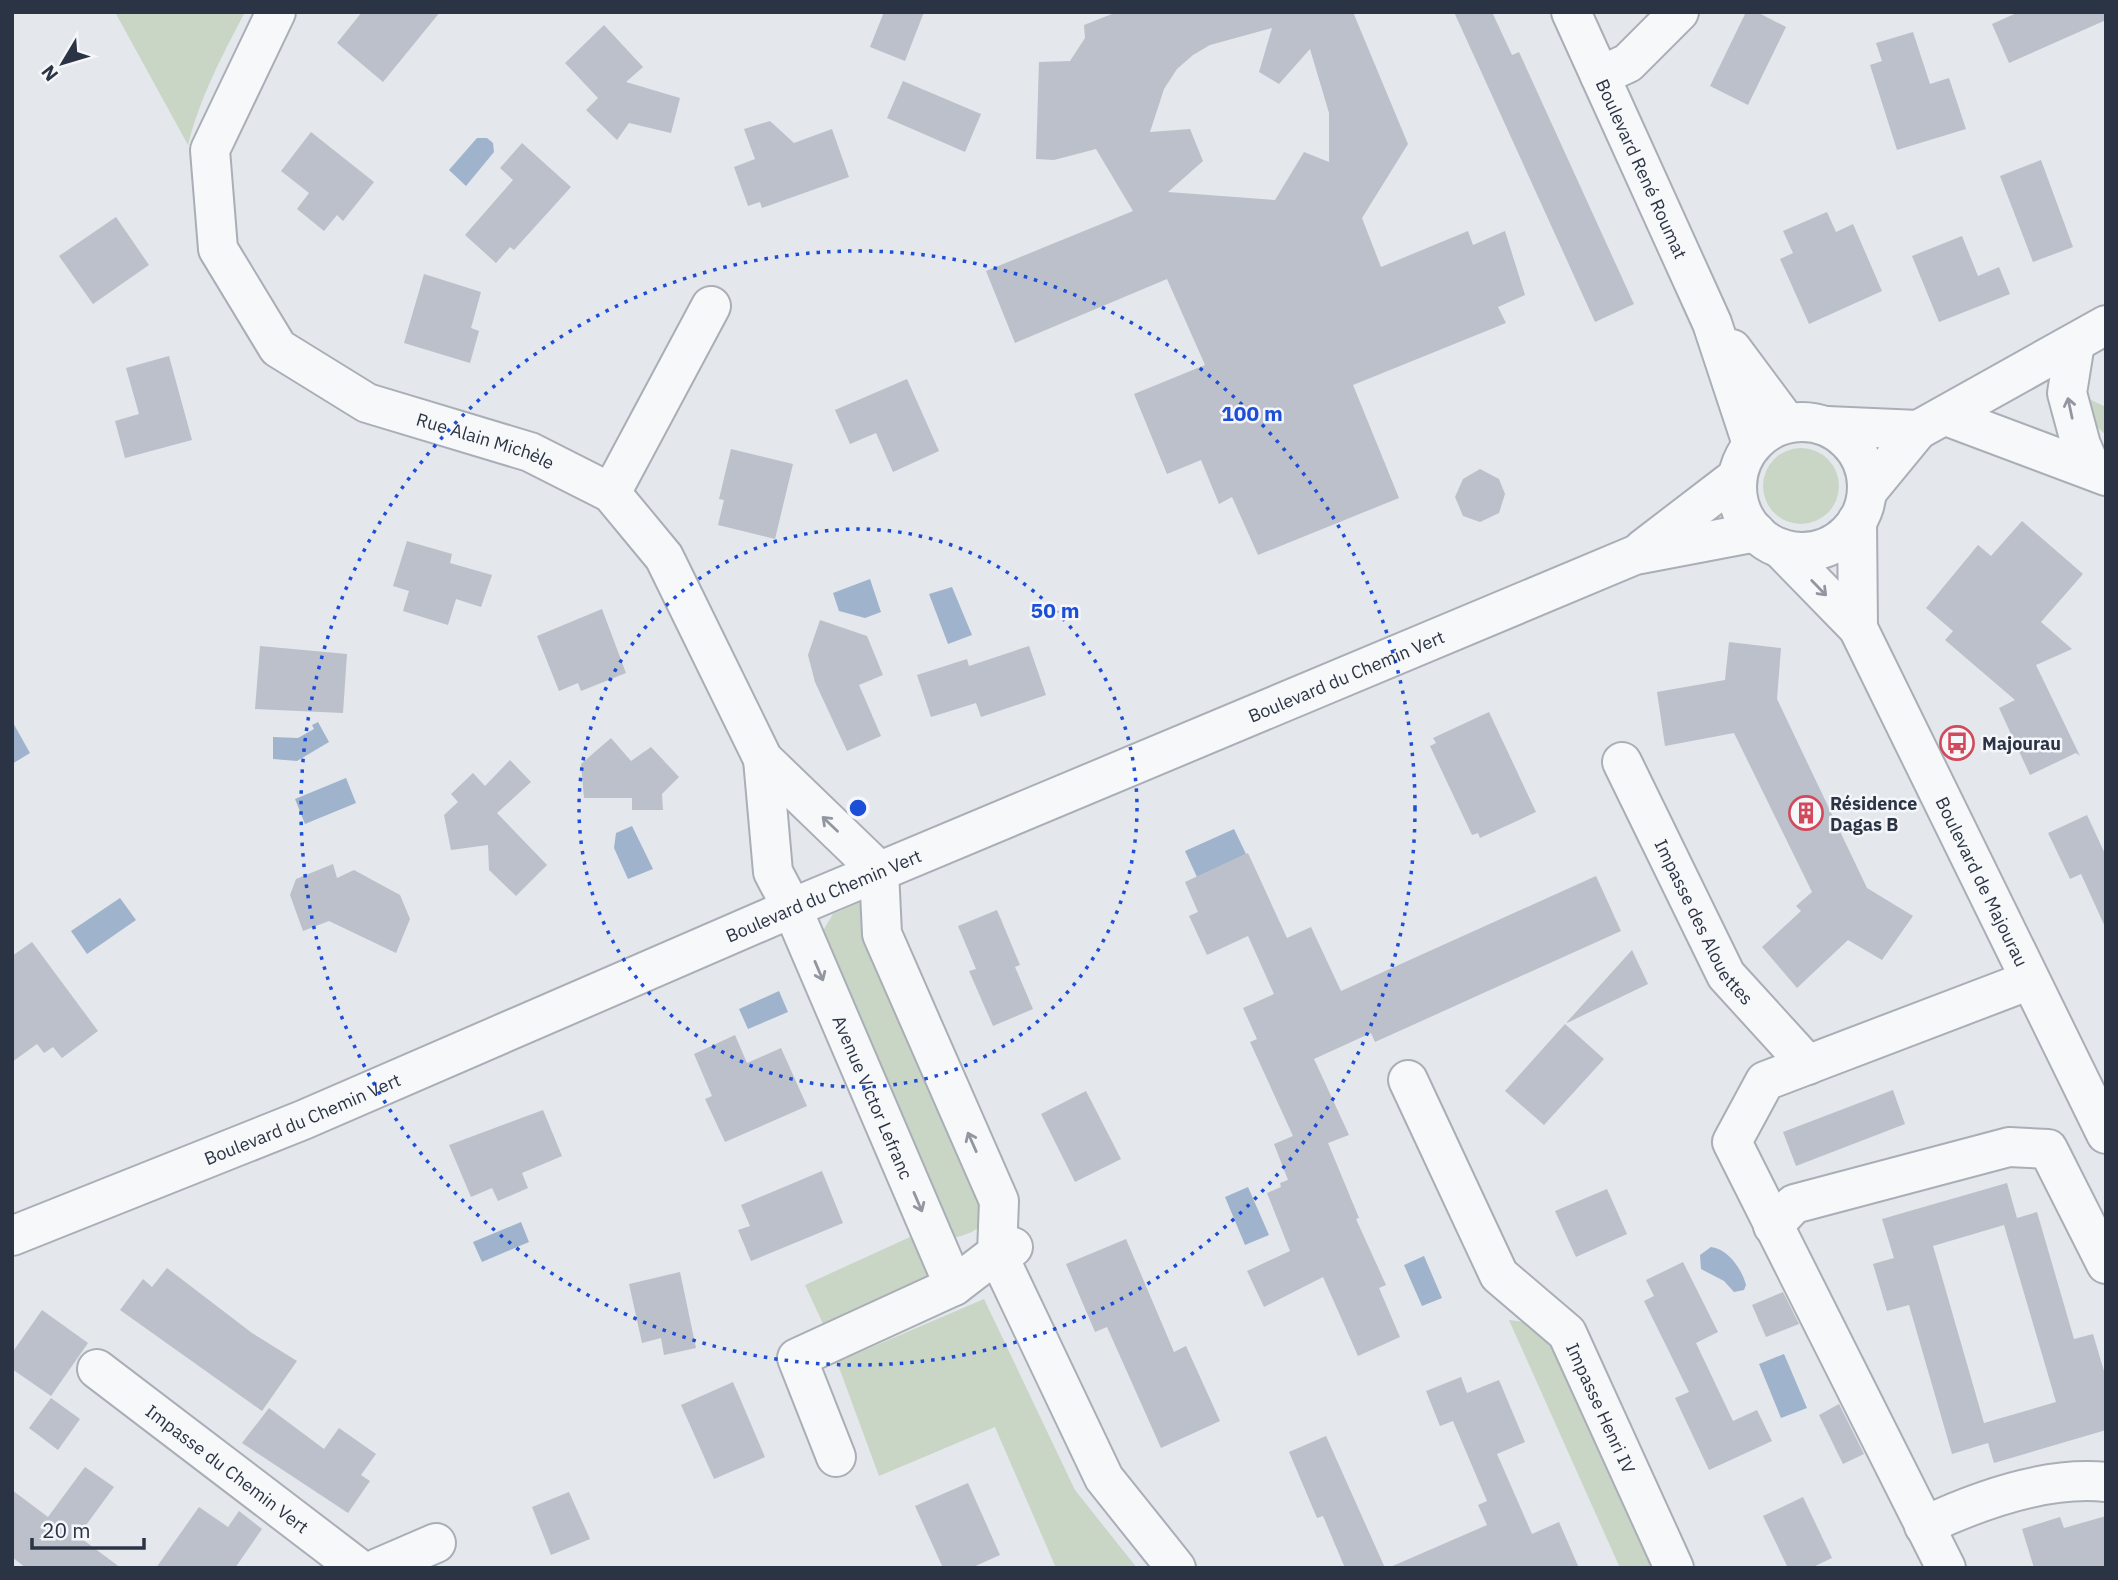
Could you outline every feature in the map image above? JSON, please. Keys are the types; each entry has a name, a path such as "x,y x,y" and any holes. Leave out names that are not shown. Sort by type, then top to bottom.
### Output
{"street":[{"name":"Rue Alain Michèle","path":"276,12 210,150 218,249 278,348 367,403 530,452 611,493 664,557 763,759 879,871"},
{"name":"Boulevard René Roumat","path":"1571,12 1712,323 1745,460"},
{"path":"1600,76 1628,63 1679,12"},
{"path":"611,493 711,306"},
{"name":"Boulevard René Roumat","path":"1712,323 1787,423"},
{"path":"2090,334 1932,423 1862,506 1846,534 1832,545 1797,551 1768,540 1740,507 1745,460 1768,431 1787,423 1807,421 1827,426 1932,423 2099,473"},
{"path":"2090,334 2067,393 2081,445 2099,473"},
{"path":"1827,426 1844,437 1858,452 1866,471 1862,506"},
{"name":"Boulevard du Chemin Vert","path":"1635,555 1745,460"},
{"name":"Boulevard de Majourau","path":"1858,628 1862,506"},
{"name":"Boulevard du Chemin Vert","path":"12,1236 303,1120 879,871 1635,555 1768,540"},
{"name":"Boulevard de Majourau","path":"1768,540 1858,628 2030,980 2102,1117"},
{"name":"Rue Alain Michèle","path":"763,759 773,872 792,908"},
{"name":"Impasse des Alouettes","path":"1622,762 1726,975 1808,1065"},
{"path":"879,871 882,934 999,1201 1005,1250 1104,1478 1176,1568"},
{"name":"Avenue Victor Lefranc","path":"792,908 954,1286"},
{"path":"1946,1568 1732,1142 1765,1081 2030,980"},
{"name":"Impasse Henri IV","path":"1408,1080 1499,1275 1567,1334 1674,1568"},
{"path":"1773,1226 1794,1205 2009,1147 2048,1149 2106,1264"},
{"path":"836,1457 797,1358 954,1286 1005,1250"},
{"name":"Impasse du Chemin Vert","path":"97,1369 358,1568"},
{"path":"1924,1526 1953,1512 2028,1490 2085,1480 2106,1482"},
{"path":"379,1568 427,1554"}],"green space":[{"path":"115,12 245,12 205,93 188,145"},
{"path":"2087,398 2106,407 2106,435 2096,426 2084,404"},
{"path":"1794,448 1808,448 1822,454 1833,465 1839,486 1836,501 1828,513 1808,524 1794,524 1780,518 1769,507 1763,493 1763,479 1769,465 1780,454"},
{"path":"863,901 986,1214 978,1228 954,1238 821,934 833,914"},
{"path":"910,1237 934,1276 825,1328 805,1285"},
{"path":"984,1299 1075,1490 1137,1568 1056,1568 995,1427 879,1476 837,1362"},
{"path":"1509,1320 1533,1323 1565,1361 1653,1552 1649,1568 1620,1568"}],"water":[{"path":"477,138 487,138 493,143 494,152 466,186 449,170"},
{"path":"870,579 881,612 865,618 839,611 833,593"},
{"path":"952,587 972,635 948,644 929,594"},
{"path":"12,721 30,753 12,764"},
{"path":"318,722 329,742 297,761 273,759 273,737 298,738 314,729 312,725"},
{"path":"346,778 356,803 305,824 295,799"},
{"path":"632,826 653,869 628,879 614,848 616,833"},
{"path":"1234,829 1246,854 1197,877 1185,851"},
{"path":"120,898 136,920 87,954 71,931"},
{"path":"779,991 788,1012 748,1029 739,1009"},
{"path":"1248,1187 1269,1235 1245,1245 1225,1197"},
{"path":"521,1222 529,1242 482,1262 473,1242"},
{"path":"1711,1247 1723,1252 1738,1266 1746,1285 1744,1290 1734,1292 1724,1281 1701,1269 1700,1255"},
{"path":"1424,1256 1442,1298 1422,1306 1404,1265"},
{"path":"1784,1354 1807,1408 1781,1418 1759,1364"}],"building":[{"path":"362,12 440,12 383,82 337,43"},
{"path":"884,12 924,12 905,61 870,47"},
{"path":"1117,12 1353,12 1408,144 1362,218 1381,267 1468,231 1473,245 1505,231 1525,295 1498,307 1506,323 1353,385 1399,498 1258,555 1232,497 1219,504 1201,460 1167,474 1134,394 1205,365 1167,279 1015,343 986,271 1133,211 1096,149 1054,160 1036,159 1039,62 1070,61 1085,38 1084,25","holes":["1272,28 1259,72 1279,84 1310,49 1329,113 1329,162 1304,152 1275,200 1168,192 1203,161 1190,129 1150,132 1164,89 1177,69 1210,45"]},
{"path":"1454,12 1492,12 1512,55 1519,52 1634,304 1595,322"},
{"path":"1746,12 1757,12 1786,27 1748,105 1710,86"},
{"path":"2019,12 2106,12 2106,20 2009,63 1992,24"},
{"path":"604,25 643,67 626,82 680,98 671,133 629,123 617,140 586,110 598,98 565,63"},
{"path":"1913,32 1930,84 1949,78 1966,129 1897,150 1870,65 1882,61 1876,43"},
{"path":"903,81 981,114 965,152 887,118"},
{"path":"770,121 794,143 832,129 849,177 762,208 760,202 748,206 734,167 755,159 744,129"},
{"path":"311,132 374,182 343,221 337,215 324,231 297,209 309,193 281,171"},
{"path":"522,143 571,187 514,250 510,247 496,263 465,235 513,180 500,168"},
{"path":"2041,160 2073,247 2033,262 2000,176"},
{"path":"1827,212 1836,232 1853,224 1882,291 1809,324 1780,259 1793,253 1783,231"},
{"path":"116,217 149,265 93,304 59,256"},
{"path":"1962,236 1978,276 1999,267 2010,294 1939,322 1912,256"},
{"path":"424,274 481,292 471,328 479,331 470,363 404,343"},
{"path":"169,356 192,440 125,458 115,421 139,414 126,368"},
{"path":"907,379 939,451 893,472 876,433 850,444 835,410"},
{"path":"731,449 793,464 775,539 718,525 724,500 719,499"},
{"path":"1480,469 1499,479 1505,494 1499,513 1480,522 1463,516 1455,497 1463,479"},
{"path":"2022,521 2083,574 2041,622 2072,649 2036,665 2080,756 2076,753 2030,775 1999,708 2015,700 1945,640 1953,631 1926,608 1978,545 1991,556"},
{"path":"407,541 452,554 450,563 492,575 481,607 456,599 448,625 403,611 409,591 393,586"},
{"path":"602,609 626,673 581,691 578,683 559,691 537,636"},
{"path":"820,620 867,636 883,675 859,685 881,736 847,751 815,682 808,655"},
{"name":"Résidence Dagas B","path":"1729,642 1781,648 1777,699 1867,888 1913,916 1882,960 1848,940 1797,988 1762,947 1801,911 1796,906 1812,892 1734,733 1665,746 1657,692 1725,680"},
{"path":"260,646 347,654 343,713 255,709"},
{"path":"1029,646 1046,695 981,717 976,703 931,717 917,675 967,659 969,666"},
{"path":"1489,712 1536,812 1480,838 1478,833 1472,835 1430,746 1436,743 1433,738"},
{"path":"611,738 631,761 651,747 679,777 662,794 663,810 632,810 632,798 584,798 581,764"},
{"path":"510,760 531,782 497,813 547,865 516,896 489,870 488,845 451,850 444,815 458,802 451,794 473,773 485,786"},
{"path":"2087,815 2106,856 2106,929 2081,874 2070,879 2048,833"},
{"path":"1248,853 1287,938 1311,927 1341,991 1596,876 1621,931 1375,1042 1371,1033 1314,1059 1349,1135 1328,1143 1359,1218 1356,1219 1386,1285 1379,1288 1400,1337 1358,1356 1323,1277 1264,1307 1247,1271 1290,1251 1267,1193 1281,1187 1280,1183 1288,1180 1274,1144 1293,1136 1250,1042 1257,1039 1243,1008 1274,994 1248,936 1207,955 1189,916 1198,912 1185,882"},
{"path":"333,864 337,878 354,870 400,895 410,919 396,953 329,921 303,931 290,895 296,879"},
{"path":"997,910 1020,965 1015,967 1033,1009 993,1026 969,971 976,969 958,926"},
{"path":"32,942 98,1031 62,1058 53,1047 44,1053 37,1044 12,1062 12,956"},
{"path":"1632,950 1648,984 1567,1023 1567,1022"},
{"path":"1565,1024 1604,1059 1544,1125 1505,1091"},
{"path":"735,1035 747,1063 781,1048 807,1106 725,1142 705,1099 712,1096 694,1054"},
{"path":"1893,1090 1905,1124 1796,1166 1783,1132"},
{"path":"1086,1091 1121,1159 1075,1182 1041,1114"},
{"path":"543,1110 562,1156 522,1173 528,1188 498,1201 492,1188 471,1197 449,1145"},
{"path":"822,1171 843,1223 751,1261 738,1230 750,1226 741,1205"},
{"path":"2007,1183 2017,1218 2037,1212 2074,1339 2093,1334 2106,1378 2106,1430 1994,1463 1988,1443 1952,1454 1909,1305 1887,1311 1873,1264 1894,1258 1882,1219","holes":["2004,1225 2056,1402 1984,1423 1933,1246"]},
{"path":"1607,1189 1627,1234 1576,1257 1555,1211"},
{"path":"1126,1239 1174,1352 1186,1346 1220,1421 1161,1448 1107,1327 1095,1332 1066,1264"},
{"path":"1683,1262 1718,1332 1696,1343 1733,1421 1757,1410 1772,1441 1709,1470 1675,1398 1689,1392 1644,1301 1654,1296 1646,1280"},
{"path":"167,1268 252,1333 297,1361 262,1411 120,1310 143,1279 152,1287"},
{"path":"680,1272 696,1348 664,1355 661,1338 642,1343 629,1284"},
{"path":"1783,1292 1799,1324 1766,1337 1752,1305"},
{"path":"42,1310 88,1343 51,1396 12,1369 12,1353"},
{"path":"1461,1377 1467,1393 1499,1380 1525,1442 1497,1454 1532,1534 1559,1522 1579,1568 1388,1568 1487,1525 1478,1505 1487,1501 1453,1421 1440,1426 1426,1391"},
{"path":"733,1382 765,1457 714,1479 681,1405"},
{"path":"51,1398 80,1419 58,1450 29,1428"},
{"path":"1839,1404 1864,1454 1843,1464 1819,1415"},
{"path":"269,1408 324,1449 339,1428 376,1454 361,1475 370,1481 348,1513 242,1443"},
{"path":"1326,1436 1385,1568 1345,1568 1323,1516 1317,1518 1289,1452"},
{"path":"85,1467 114,1487 78,1536 121,1568 26,1568 12,1557 12,1490 48,1517"},
{"path":"968,1483 1000,1555 971,1568 943,1568 915,1506"},
{"path":"569,1492 590,1539 551,1555 532,1507"},
{"path":"1803,1497 1832,1558 1811,1568 1788,1568 1763,1516"},
{"path":"199,1507 228,1527 239,1511 262,1529 235,1568 156,1568"},
{"path":"2106,1516 2106,1568 2034,1568 2022,1529 2060,1517 2064,1528"}],"place":[{"name":"Majourau","path":"1957,743"},
{"name":"Résidence Dagas B","path":"1806,813"}]}
